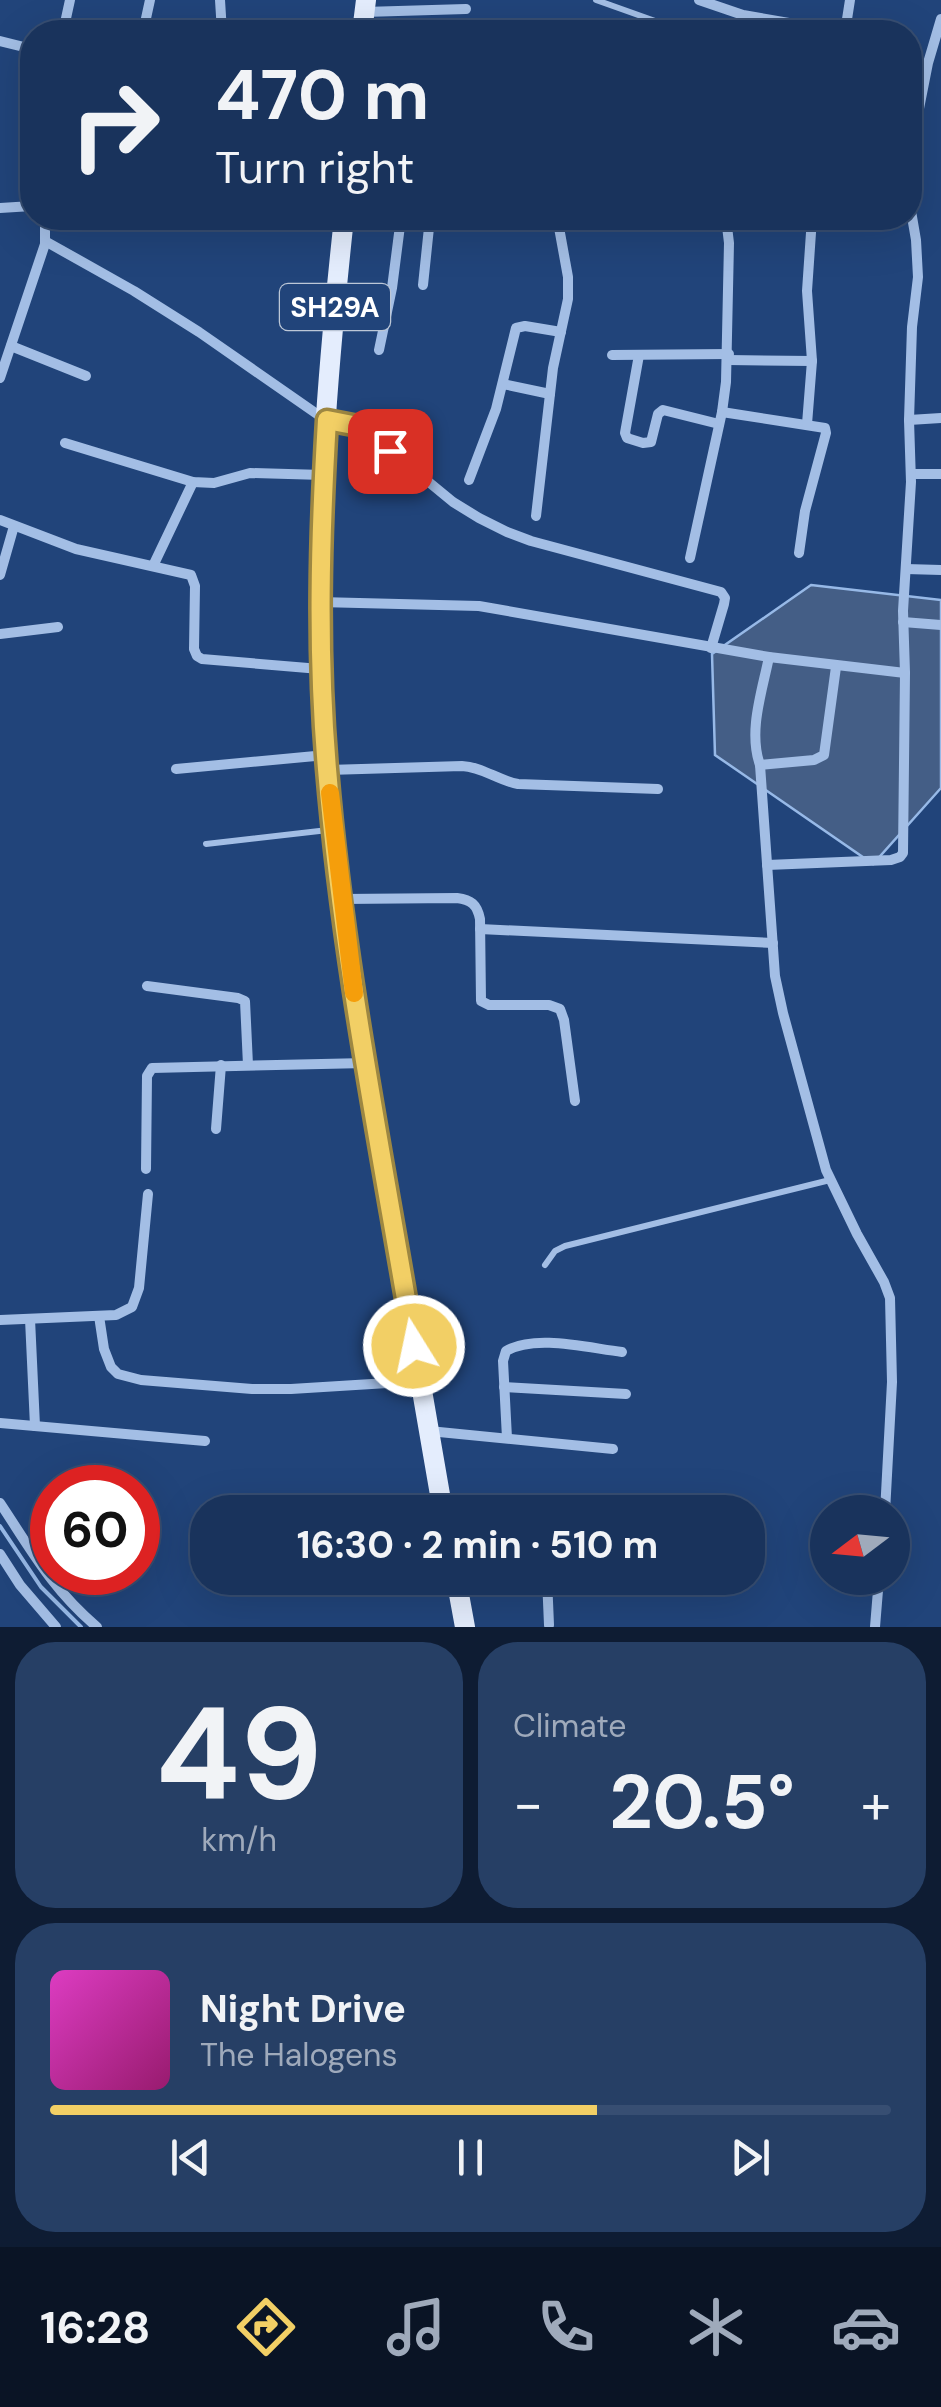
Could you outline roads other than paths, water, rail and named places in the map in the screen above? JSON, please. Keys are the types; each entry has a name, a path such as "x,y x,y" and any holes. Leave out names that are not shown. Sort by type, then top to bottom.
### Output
{"main road":[{"name":"SH29A","path":"343,230 328,410 319,602 327,762 354,996 440,1495"},
{"path":"459,1595 465,1627"}],"street":[{"path":"699,0 773,20"},
{"path":"364,15 466,9"},
{"path":"922,93 941,20"},
{"path":"0,378 45,242 45,230"},
{"path":"379,350 399,230"},
{"path":"422,285 429,230"},
{"path":"536,516 550,394 568,300 559,230"},
{"path":"690,558 721,418 728,357 728,230"},
{"path":"807,424 812,361 807,291 811,230"},
{"path":"767,865 890,860 900,857 904,846 903,612 911,474 912,327 918,277 914,230"},
{"path":"45,242 363,428 453,502 479,518 531,541 721,592 724,604 711,648"},
{"path":"470,480 504,384 518,327 561,332"},
{"path":"11,346 86,376"},
{"path":"612,355 812,361"},
{"path":"638,355 627,438 651,442 658,414 663,410 824,427 826,433 804,511 799,554"},
{"path":"504,384 550,394"},
{"path":"909,420 941,418"},
{"path":"65,443 193,482 214,483 260,473 324,475"},
{"path":"911,474 941,474"},
{"path":"152,566 193,482"},
{"path":"0,520 88,552 186,572 196,586 194,649 199,658 321,670"},
{"path":"0,575 14,526"},
{"path":"906,568 941,570"},
{"path":"319,602 479,606 770,658 905,673"},
{"path":"903,612 941,625"},
{"path":"0,634 58,627"},
{"path":"770,658 754,740 760,766 776,976 830,1180 890,1298 892,1382 886,1495"},
{"path":"760,766 814,760 824,755 836,667"},
{"path":"176,769 327,762 462,766 484,770 509,782 538,786 658,789"},
{"path":"342,899 471,901 478,911 480,929 481,1001 489,1005 549,1005 560,1009 575,1101"},
{"path":"480,929 773,943"},
{"path":"147,986 242,999 246,1008 248,1065"},
{"path":"146,1169 150,1069 366,1063"},
{"path":"216,1129 221,1065"},
{"path":"0,1320 122,1314 132,1307 148,1194"},
{"path":"99,1316 111,1367 118,1374 140,1380 252,1389 420,1382"},
{"path":"30,1319 35,1426"},
{"path":"507,1438 503,1356 506,1351 539,1343 622,1352"},
{"path":"504,1387 626,1394"},
{"path":"0,1423 204,1441"},
{"path":"430,1431 613,1449"},
{"path":"0,1503 50,1581 97,1627"},
{"path":"0,1554 56,1627"},
{"path":"548,1595 550,1625"},
{"path":"875,1627 878,1595"}],"lane":[{"path":"596,0 652,20"},
{"path":"206,844 334,830"},
{"path":"545,1265 555,1251 565,1246 830,1180"}],"water":[{"path":"811,585 941,600 941,788 873,864 715,755 712,654"}],"waterway":[{"path":"0,1526 41,1587 81,1627"}]}
